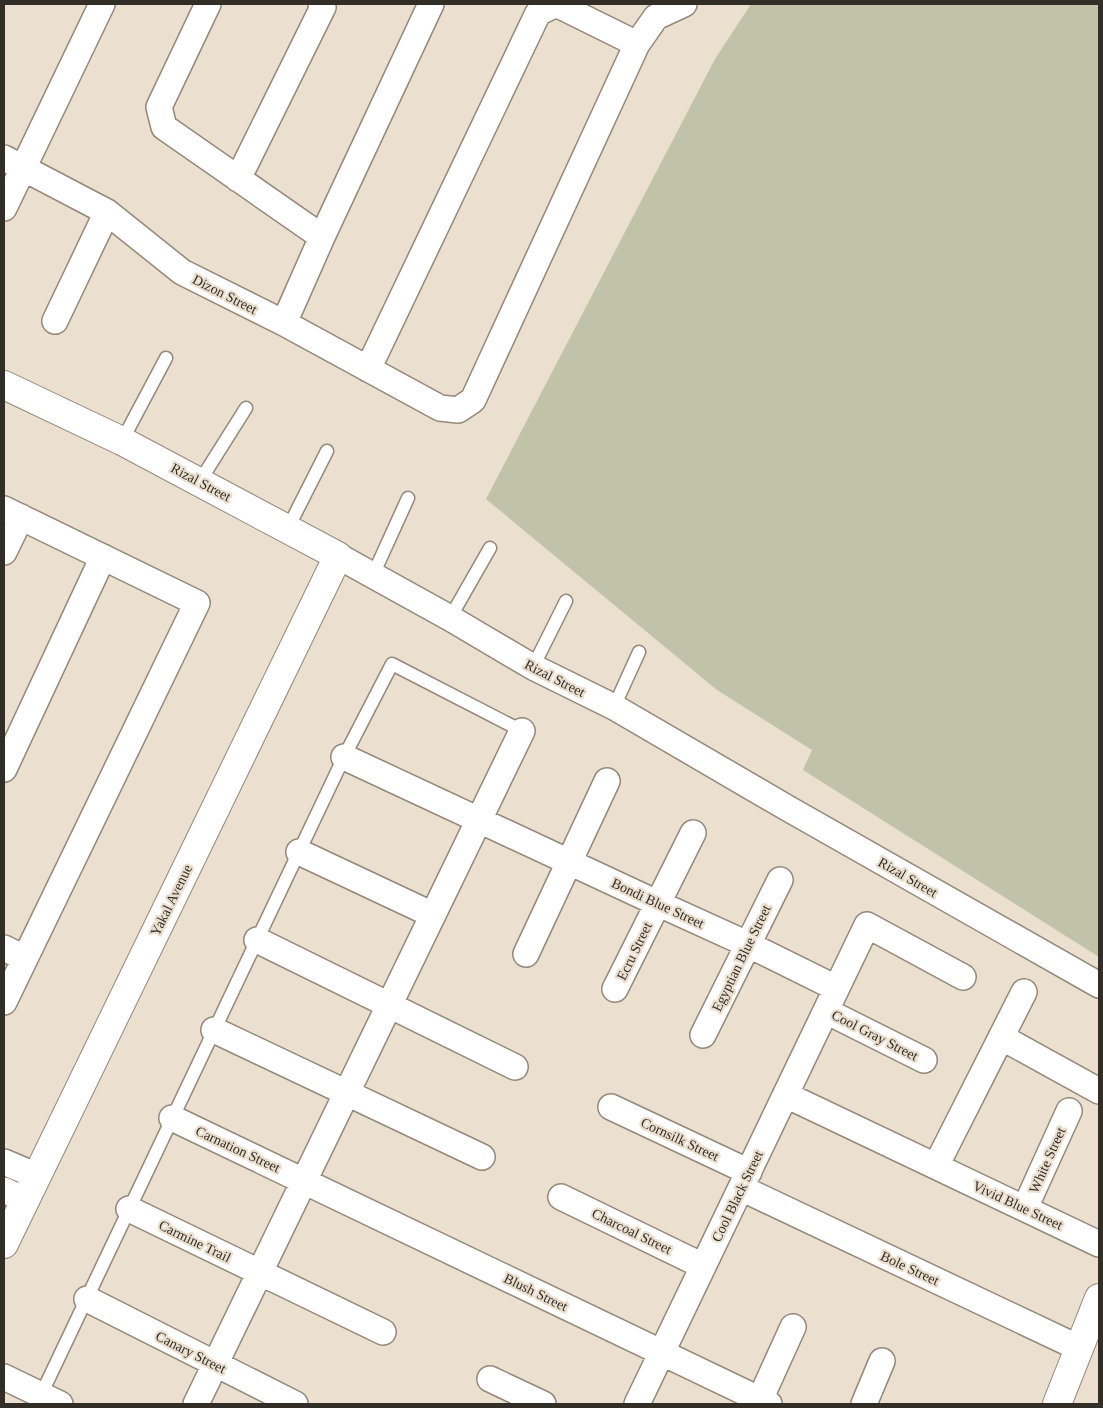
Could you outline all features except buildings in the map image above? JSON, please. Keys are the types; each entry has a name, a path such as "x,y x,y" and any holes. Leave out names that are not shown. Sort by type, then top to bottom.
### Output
{"street":[{"path":"4,208 14,163 102,4"},
{"path":"208,4 160,107 164,127 322,237"},
{"path":"238,179 323,7 321,4"},
{"path":"284,323 431,4"},
{"path":"368,368 538,13 556,4 637,44 656,17 684,4"},
{"name":"Dizon Street","path":"14,163 107,212 182,272 284,323 440,408 458,410 473,400 637,44"},
{"path":"55,320 107,212"},
{"name":"Rizal Street","path":"4,384 200,481 450,618 533,667 614,707 1099,985"},
{"path":"4,552 12,513 196,603 14,953 4,1002"},
{"name":"Yakal Avenue","path":"4,1244 14,1195 37,1176 338,556"},
{"path":"4,769 103,558"},
{"path":"196,1404 522,731"},
{"name":"Bondi Blue Street","path":"344,756 747,944 836,988"},
{"path":"526,954 607,780"},
{"name":"Ecru Street","path":"615,989 693,833"},
{"path":"299,852 433,915"},
{"name":"Egyptian Blue Street","path":"703,1035 780,880"},
{"name":"Cool Black Street","path":"637,1404 867,925 963,977"},
{"path":"257,940 514,1067"},
{"path":"936,1166 1024,992"},
{"name":"Cool Gray Street","path":"826,1011 924,1060"},
{"path":"214,1030 482,1156"},
{"path":"1001,1036 1099,1091"},
{"name":"Vivid Blue Street","path":"786,1095 1099,1244"},
{"name":"Cornsilk Street","path":"612,1107 745,1180"},
{"name":"White Street","path":"1025,1208 1068,1111"},
{"name":"Carnation Street","path":"172,1118 304,1180"},
{"path":"4,1162 37,1176"},
{"name":"Blush Street","path":"304,1180 762,1403"},
{"name":"Bole Street","path":"745,1180 1079,1348"},
{"name":"Charcoal Street","path":"561,1197 704,1266"},
{"name":"Carmine Trail","path":"129,1209 383,1332"},
{"path":"1056,1404 1099,1298"},
{"name":"Canary Street","path":"87,1299 295,1404"},
{"path":"762,1403 793,1327"},
{"path":"864,1404 882,1361"},
{"path":"4,1377 46,1401"},
{"path":"490,1380 543,1404"}],"lane":[{"path":"122,441 166,358"},
{"path":"200,481 246,408"},
{"path":"287,530 327,451"},
{"path":"374,576 408,498"},
{"path":"450,618 490,548"},
{"path":"533,667 566,601"},
{"path":"614,707 639,652"},
{"path":"46,1401 87,1299 129,1209 344,756 392,664 522,731"}],"green space":[{"path":"751,4 1099,4 1099,957 803,770 812,750 717,690 486,499 715,59"}]}
